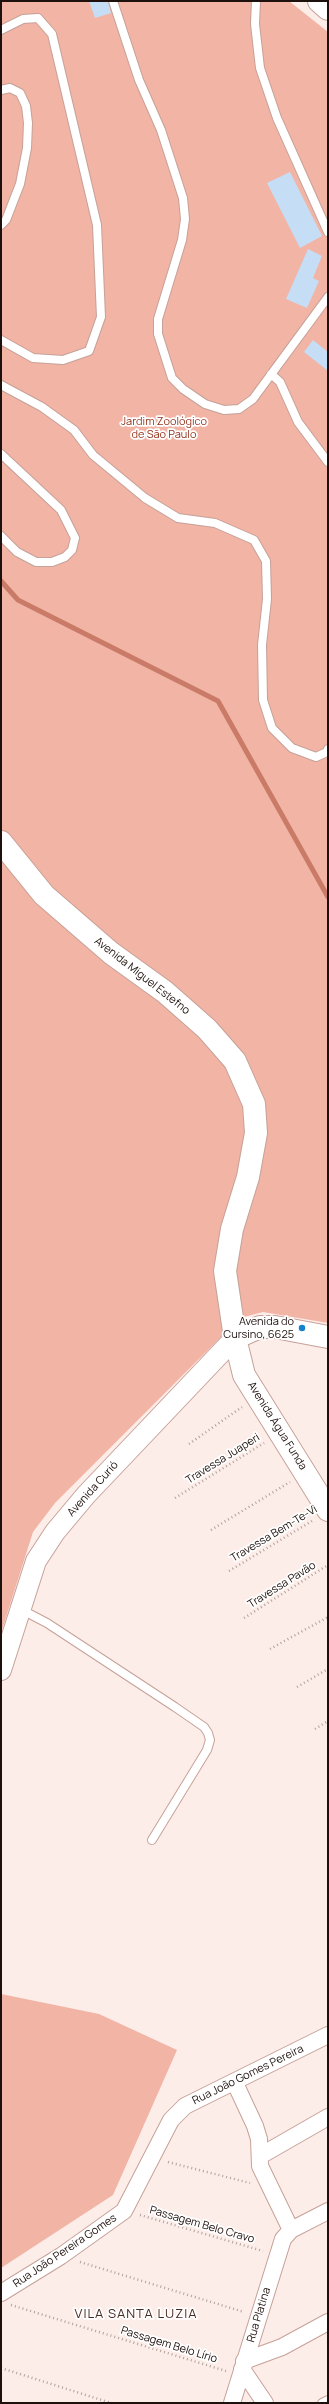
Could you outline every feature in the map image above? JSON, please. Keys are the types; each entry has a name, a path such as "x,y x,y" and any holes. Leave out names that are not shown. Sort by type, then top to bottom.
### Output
{"main road":[{"path":"319,1 328,9"},
{"name":"Avenida Miguel Estefno","path":"1,842 44,895 111,953 165,992 207,1029 235,1061 246,1082 254,1104 256,1133 248,1177 232,1229 226,1271 235,1338"},
{"path":"235,1338 260,1327 275,1327 328,1337"},
{"name":"Avenida Água Funda","path":"235,1338 242,1371 306,1472 321,1514"}],"street":[{"name":"Avenida Curió","path":"1,1670 22,1610 36,1561 54,1532 86,1495 235,1338"},
{"name":"Rua João Gomes Pereira","path":"171,2120 186,2106 235,2083 328,2035"},
{"path":"235,2083 255,2126 259,2139 260,2166 291,2230"},
{"path":"260,2156 328,2117"},
{"name":"Rua João Pereira Gomes","path":"5,2299 124,2210 171,2120"},
{"name":"Rua Platina","path":"232,2403 277,2254 283,2239 291,2230 326,2217"},
{"path":"265,2403 242,2369 328,2322"}],"lane":[{"path":"113,1 139,80 160,130 184,198 185,219 182,240 158,319 158,334 172,378 183,390 205,404 224,410 239,409 253,399 328,297"},
{"path":"256,1 255,24 260,68 277,118 328,232"},
{"path":"1,30 23,19 38,18 52,34 97,225 101,317 88,351 63,360 33,358 1,340"},
{"path":"1,90 10,88 20,93 26,106 28,123 27,148 20,184 6,220 1,226"},
{"path":"271,374 280,382 298,422 328,462"},
{"path":"1,385 42,407 74,430 93,454 151,502 178,518 215,523 254,540 266,561 267,599 262,645 263,700 272,728 292,748 316,757 327,752 328,749"},
{"path":"1,454 61,510 75,538 72,550 65,557 52,562 36,562 17,552 1,536"},
{"path":"22,1610 46,1623 175,1707 204,1727 208,1732 210,1740 207,1750 152,1840"},
{"path":"322,2403 328,2400"}],"path":[{"path":"188,1444 257,1396"},
{"name":"Travessa Juaperi","path":"175,1498 280,1433"},
{"path":"211,1530 306,1472"},
{"name":"Travessa Bem-Te-Vi","path":"229,1571 321,1514"},
{"name":"Travessa Pavão","path":"244,1618 328,1565"},
{"path":"270,1649 328,1617"},
{"path":"297,1686 328,1669"},
{"path":"315,1729 328,1721"},
{"path":"152,2157 270,2189"},
{"name":"Passagem Belo Cravo","path":"124,2210 277,2254"},
{"path":"61,2256 259,2317"},
{"name":"Passagem Belo Lírio","path":"5,2299 242,2369"},
{"path":"1,2368 111,2403"}],"green space":[{"name":"Jardim Zoológico de São Paulo","path":"1,1 289,1 328,32 328,1323 263,1312 240,1318 55,1503 33,1532 1,1633"},
{"path":"1,1994 99,2014 177,2050 113,2195 1,2268"}],"building":[{"path":"89,1 108,1 111,13 95,18"},
{"path":"290,172 322,236 300,248 267,183"},
{"path":"308,249 322,256 313,278 319,281 307,308 286,299"},
{"path":"313,340 328,352 328,371 304,352"}],"waterway":[{"path":"1,581 18,600 218,701 328,897"}],"place":[{"name":"Avenida do Cursino, 6625","path":"302,1328"}],"district":[{"name":"VILA SANTA LUZIA","path":"136,2314"}]}
